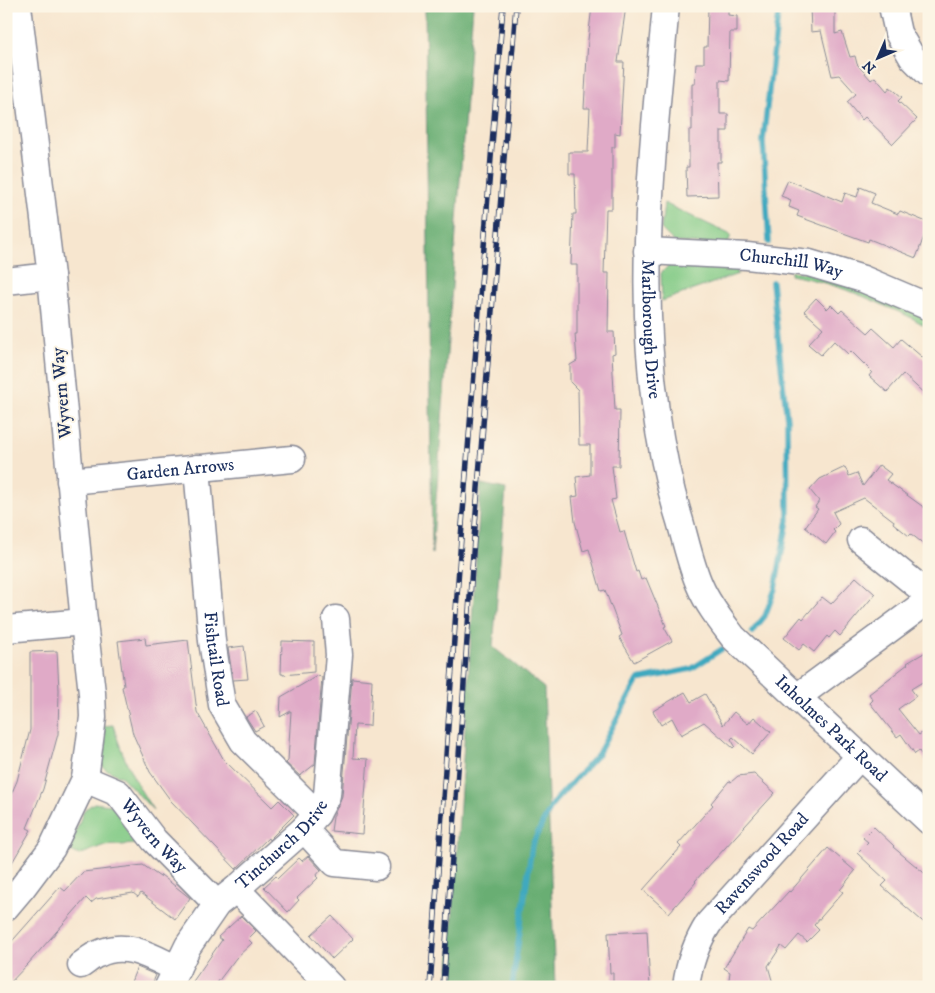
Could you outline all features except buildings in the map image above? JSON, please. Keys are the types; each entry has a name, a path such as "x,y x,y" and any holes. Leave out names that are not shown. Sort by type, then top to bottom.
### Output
{"street":[{"name":"Wyvern Way","path":"6,907 52,848 85,780 92,717 92,693 51,276 18,6"},
{"name":"Marlborough Drive","path":"666,6 649,198 647,251 647,307 653,398 668,485 699,586 733,637"},
{"path":"892,6 898,33 912,58 929,74"},
{"name":"Churchill Way","path":"647,251 747,256 809,263 863,279 928,305"},
{"path":"6,281 51,276"},
{"name":"Garden Arrows","path":"70,481 292,459"},
{"name":"Fishtail Road","path":"197,468 212,641 222,704 243,742 310,822 335,863 376,867"},
{"path":"861,540 929,595"},
{"path":"797,697 929,600"},
{"name":"Tinchurch Drive","path":"172,978 188,946 226,896 310,822 327,795 339,655 336,619"},
{"path":"6,629 84,622"},
{"name":"Inholmes Park Road","path":"733,637 929,821"},
{"name":"Ravenswood Road","path":"686,987 689,966 698,940 708,923 860,756"},
{"name":"Wyvern Way","path":"85,780 118,793 154,840 226,896 331,987"},
{"path":"81,965 99,953 116,949 137,950 172,978"}],"green space":[{"path":"425,6 473,6 432,554"},
{"path":"664,203 731,235 727,246 674,242 661,229"},
{"path":"669,265 736,266 738,274 662,301 661,273"},
{"path":"791,271 817,274 929,317 929,329 909,316 864,297 827,284 790,275"},
{"path":"481,484 506,489 493,647 544,688 555,987 448,987"},
{"path":"113,725 130,769 153,810 122,777 105,769 100,763 104,726"},
{"path":"94,803 111,805 143,838 139,844 102,846 79,855 69,850 84,810"}],"waterway":[{"path":"769,242 763,141 779,6"},
{"path":"752,632 765,616 775,589 788,520 787,420 772,282"},
{"path":"512,987 532,845 554,802 598,754 638,680 691,669 722,649"}],"railway":[{"path":"430,987 461,538 503,6"},
{"path":"443,987 474,539 516,6"}]}
